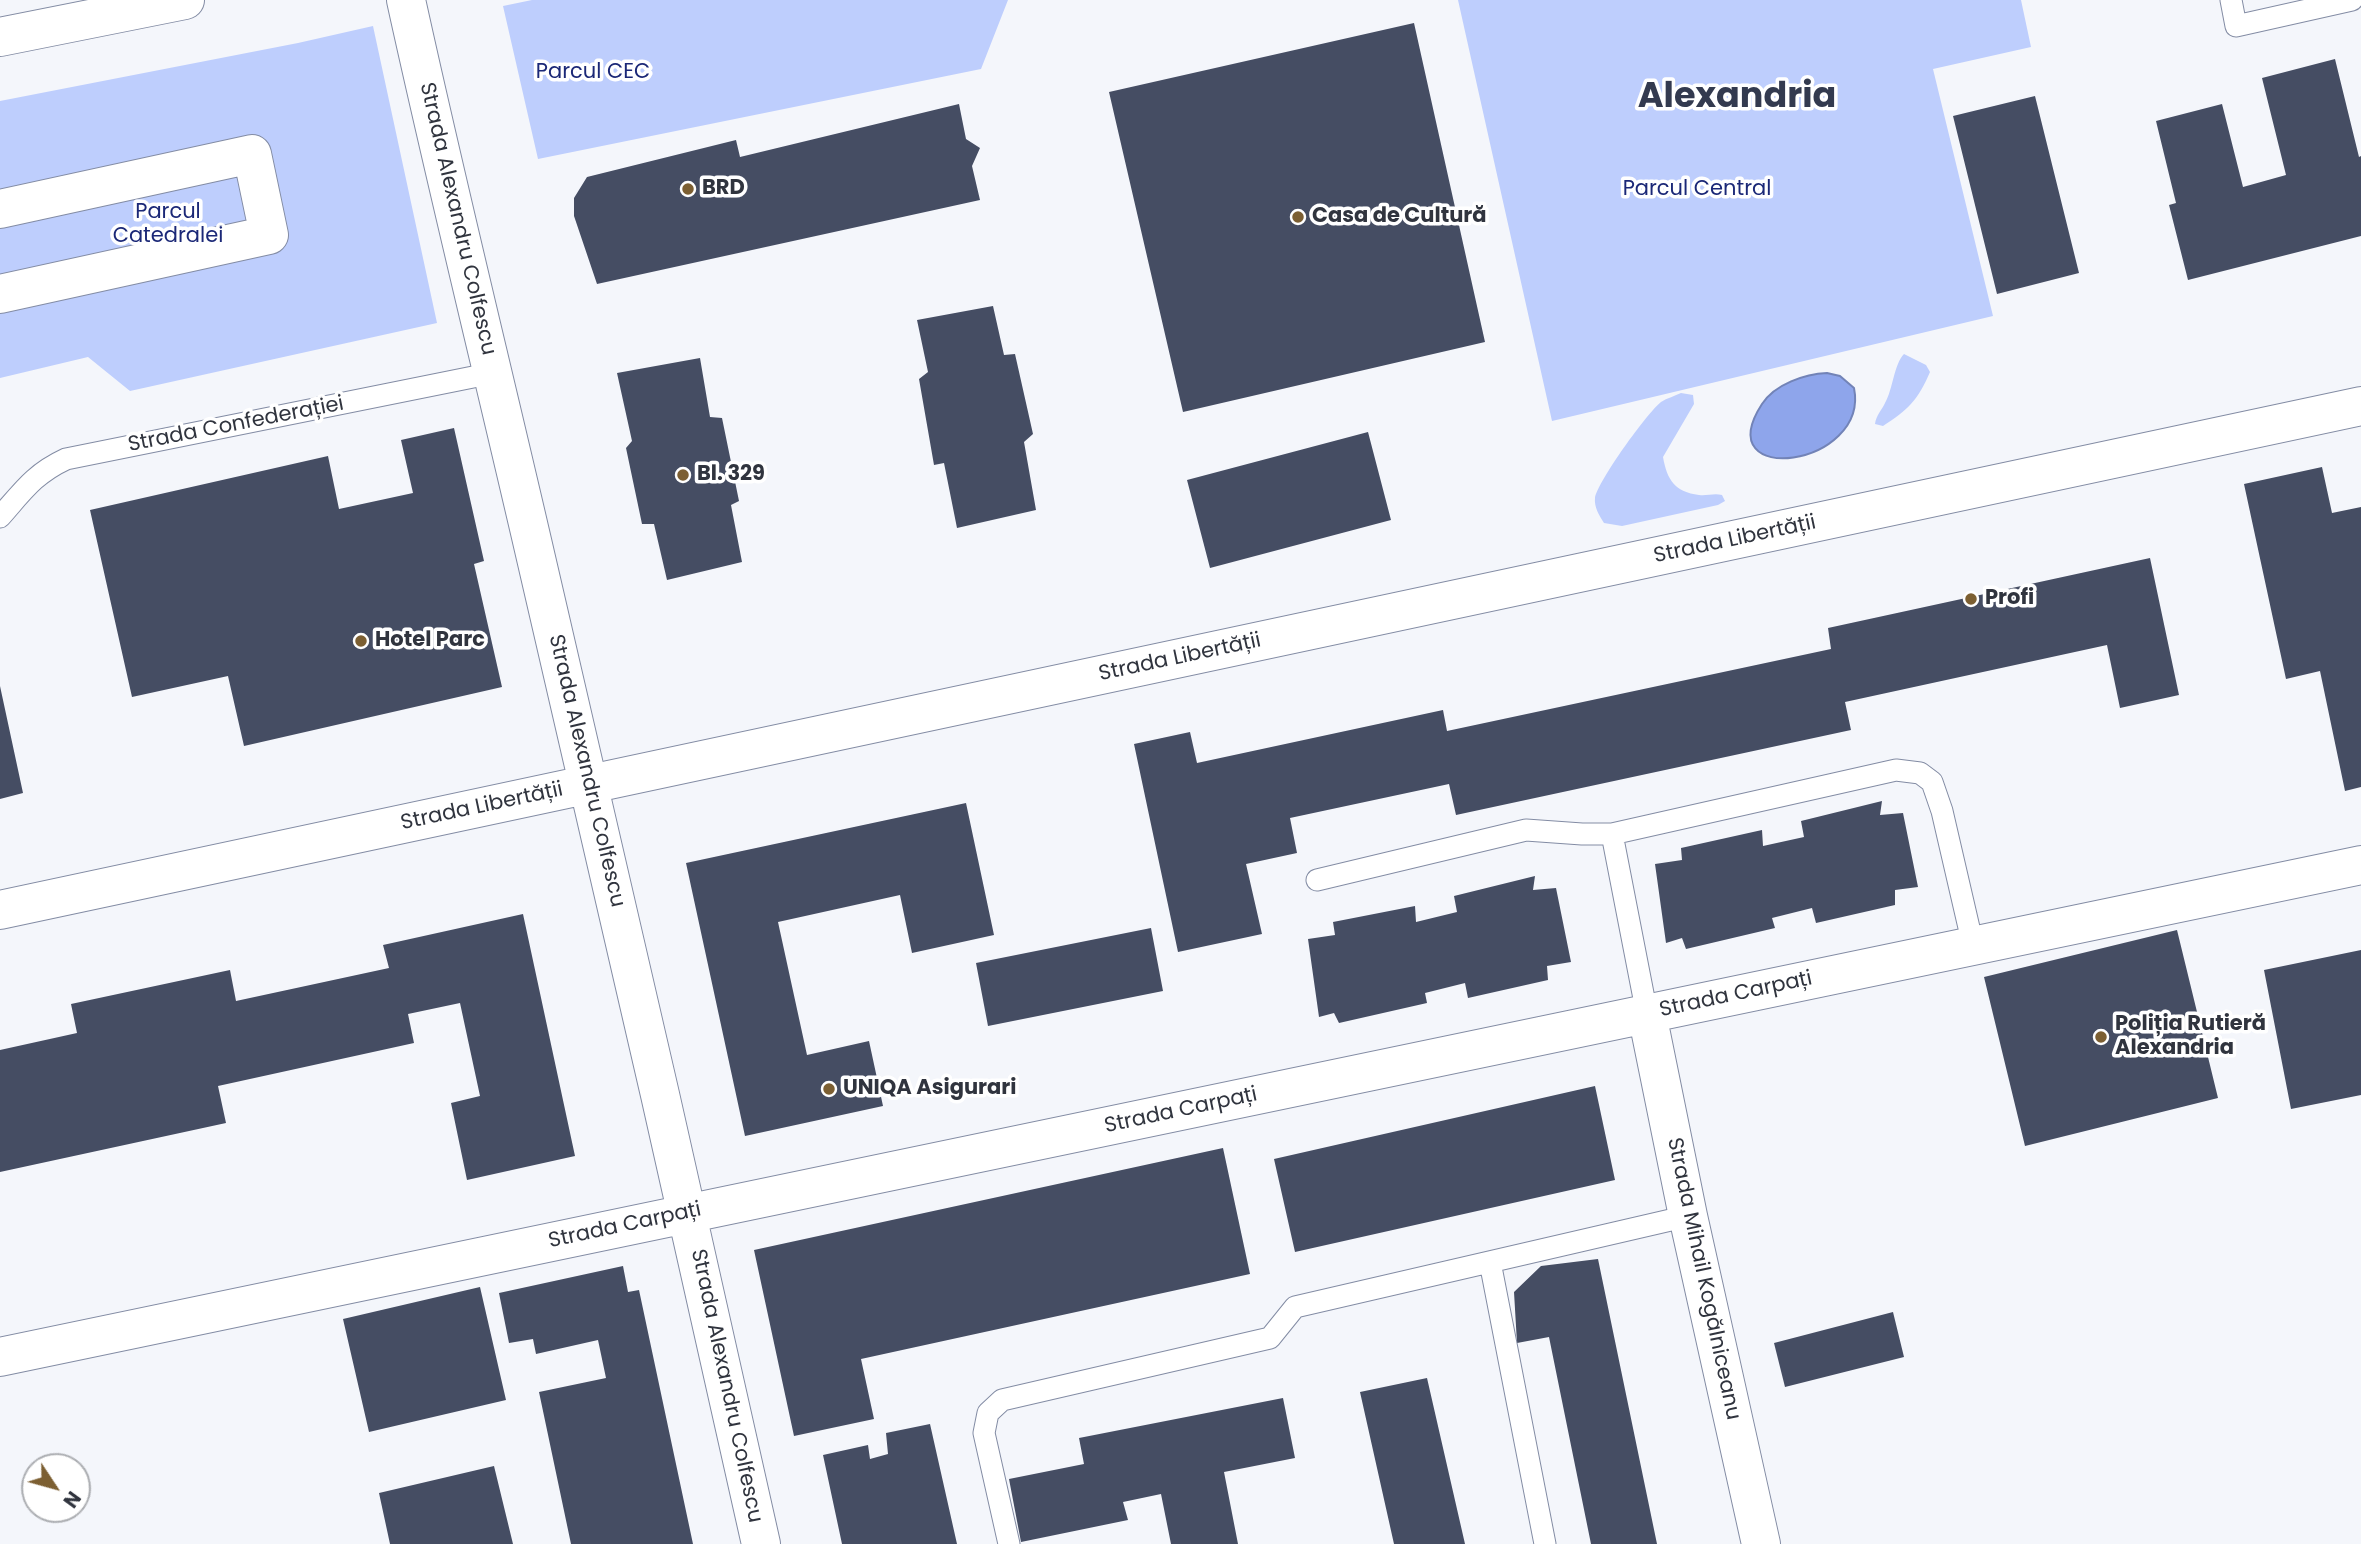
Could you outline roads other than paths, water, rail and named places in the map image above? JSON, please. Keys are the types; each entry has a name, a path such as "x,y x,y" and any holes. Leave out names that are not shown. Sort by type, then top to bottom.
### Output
{"street":[{"path":"0,37 186,0"},
{"name":"Strada Alexandru Colfescu","path":"406,0 688,1213 761,1544"},
{"path":"0,209 252,154 269,235 0,294"},
{"name":"Strada Libertății","path":"0,910 2361,406"},
{"name":"Strada Carpați","path":"0,1357 2361,864"},
{"name":"Strada Mihail Kogălniceanu","path":"1647,1014 1761,1544"}],"lane":[{"path":"2231,0 2236,26 2352,0"},
{"name":"Strada Confederației","path":"0,517 43,470 66,458 493,373"},
{"path":"1317,880 1526,830 1612,834 1896,770 1920,773 1932,782 1942,811 1973,946"},
{"path":"1612,834 1647,1014"},
{"path":"1009,1544 984,1433 988,1413 1002,1400 1269,1338 1295,1307 1689,1216"},
{"path":"1490,1262 1545,1544"}],"place":[{"name":"BRD","path":"688,189"},
{"name":"Casa de Cultură","path":"1298,217"},
{"name":"Bl. 329","path":"683,475"},
{"name":"Profi","path":"1971,599"},
{"name":"Hotel Parc","path":"361,641"},
{"name":"Poliția Rutieră Alexandria","path":"2101,1037"},
{"name":"UNIQA Asigurari","path":"829,1089"}],"district":[{"name":"Alexandria","path":"1737,98"}],"park label":[{"name":"Parcul CEC","path":"593,73"},
{"name":"Parcul Central","path":"1697,190"},
{"name":"Parcul Catedralei","path":"168,225"}]}
